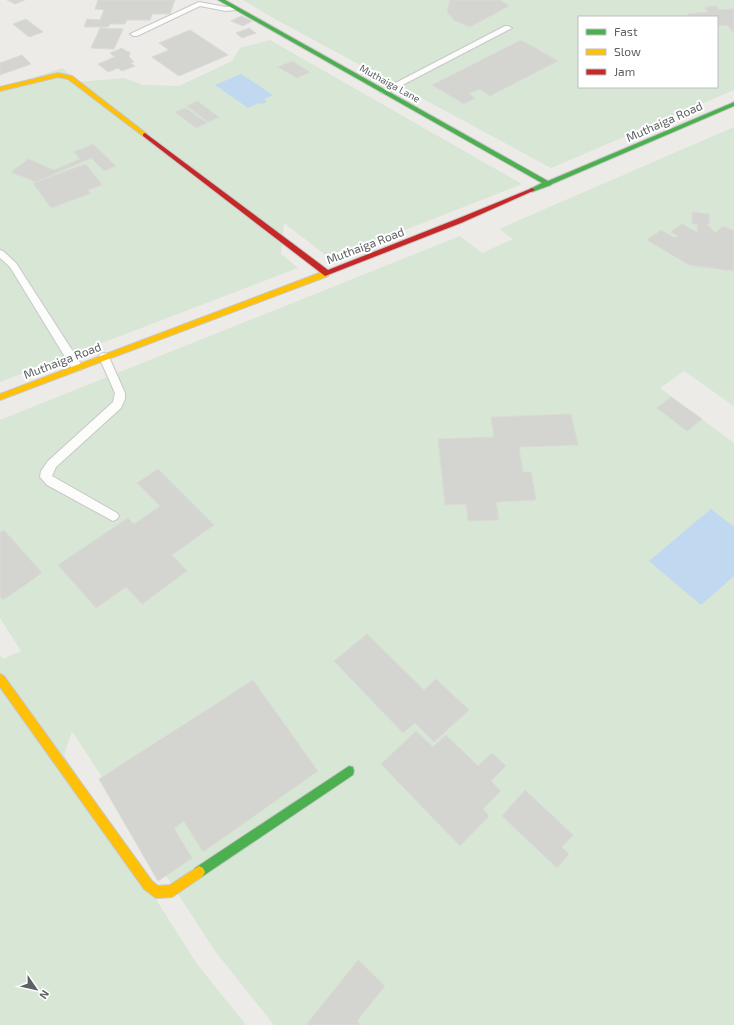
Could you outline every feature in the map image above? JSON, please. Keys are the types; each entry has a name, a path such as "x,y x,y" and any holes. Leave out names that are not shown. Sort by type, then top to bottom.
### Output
{"street":[{"name":"Muthaiga Lane","path":"221,0 549,184"},
{"path":"0,89 58,75 70,77 327,273"},
{"name":"Muthaiga Road","path":"0,397 327,273 549,184 734,104"},
{"path":"0,679 144,878 156,892 172,891 349,771"}],"lane":[{"path":"134,34 199,4 208,4 226,9 235,8"},
{"path":"384,92 508,28"},
{"path":"0,253 13,265 77,367"},
{"path":"104,357 120,393 120,399 117,405 52,464 47,471 46,477 51,482 113,516"}],"green space":[{"path":"243,0 734,0 734,90 551,168 275,19"},
{"path":"270,40 522,184 331,259 284,223 281,254 298,268 0,382 0,89 62,68 79,82 124,78 143,85 179,86 232,61 240,48"},
{"path":"734,127 734,406 684,371 660,388 734,443 734,1025 274,1025 215,951 72,731 64,755 197,964 246,1025 0,1025 0,655 3,659 21,651 0,618 0,420 460,236 482,253 513,239 499,229"}],"water":[{"path":"241,74 273,95 264,99 267,102 262,104 259,103 248,108 215,85"},
{"path":"711,509 734,527 734,576 701,605 649,561"}],"building":[{"path":"7,0 25,0 15,4"},
{"path":"98,0 175,0 170,14 152,14 150,20 127,20 125,24 110,24 108,27 84,27 87,19 100,20 104,10 95,9"},
{"path":"450,0 500,0 509,6 470,27 455,21 447,12"},
{"path":"716,6 719,10 734,9 734,33 727,25 718,26 718,16 688,16 687,14 708,12 705,7"},
{"path":"241,16 252,21 243,26 231,21"},
{"path":"26,19 43,32 29,37 13,24"},
{"path":"100,28 123,29 114,49 91,48"},
{"path":"249,28 256,33 242,38 236,33"},
{"path":"190,30 228,55 179,76 152,57 169,50 159,43"},
{"path":"521,40 558,61 490,96 479,89 469,94 475,98 464,104 432,85"},
{"path":"122,48 130,52 129,57 134,62 130,63 135,66 122,71 118,68 108,72 98,64 115,57 110,53"},
{"path":"22,55 31,64 0,75 0,63"},
{"path":"292,61 310,72 297,78 278,67"},
{"path":"197,101 219,117 208,122 187,106"},
{"path":"186,108 207,123 196,128 175,112"},
{"path":"93,144 116,166 104,171 91,158 36,182 11,172 28,159 54,170 80,159 74,152"},
{"path":"86,164 102,185 88,190 91,193 51,208 33,183"},
{"path":"692,212 709,214 710,223 707,224 715,233 723,226 734,231 734,271 689,265 647,240 661,230 675,238 678,236 671,232 682,224 698,233 697,224 692,224"},
{"path":"671,397 702,419 687,431 657,408"},
{"path":"571,414 578,445 519,447 523,472 531,472 536,500 496,502 499,520 468,521 466,504 445,505 438,439 494,437 491,417"},
{"path":"158,469 214,525 172,555 187,571 142,604 126,587 96,608 58,565 128,518 134,524 160,506 137,483"},
{"path":"4,530 42,573 3,600 0,597 0,533"},
{"path":"367,634 424,690 436,679 469,710 434,742 415,723 403,733 334,661"},
{"path":"253,680 318,771 203,852 184,821 174,828 192,858 158,881 99,779"},
{"path":"416,731 433,747 446,735 478,766 492,753 506,766 491,781 501,791 483,809 489,816 460,846 381,764"},
{"path":"525,790 573,835 562,847 569,854 557,868 502,816"},
{"path":"358,960 385,986 357,1021 361,1025 306,1025"}],"traffic: fast":[{"path":"221,0 549,184"},
{"path":"532,190 734,104"},
{"path":"199,872 349,771"}],"traffic: slow":[{"path":"0,89 58,75 70,77 145,135"},
{"path":"0,397 325,274"},
{"path":"0,679 148,885 156,892 172,891 199,872"}],"traffic: jam":[{"path":"145,135 327,273"},
{"path":"325,274 459,221 532,190"}]}
